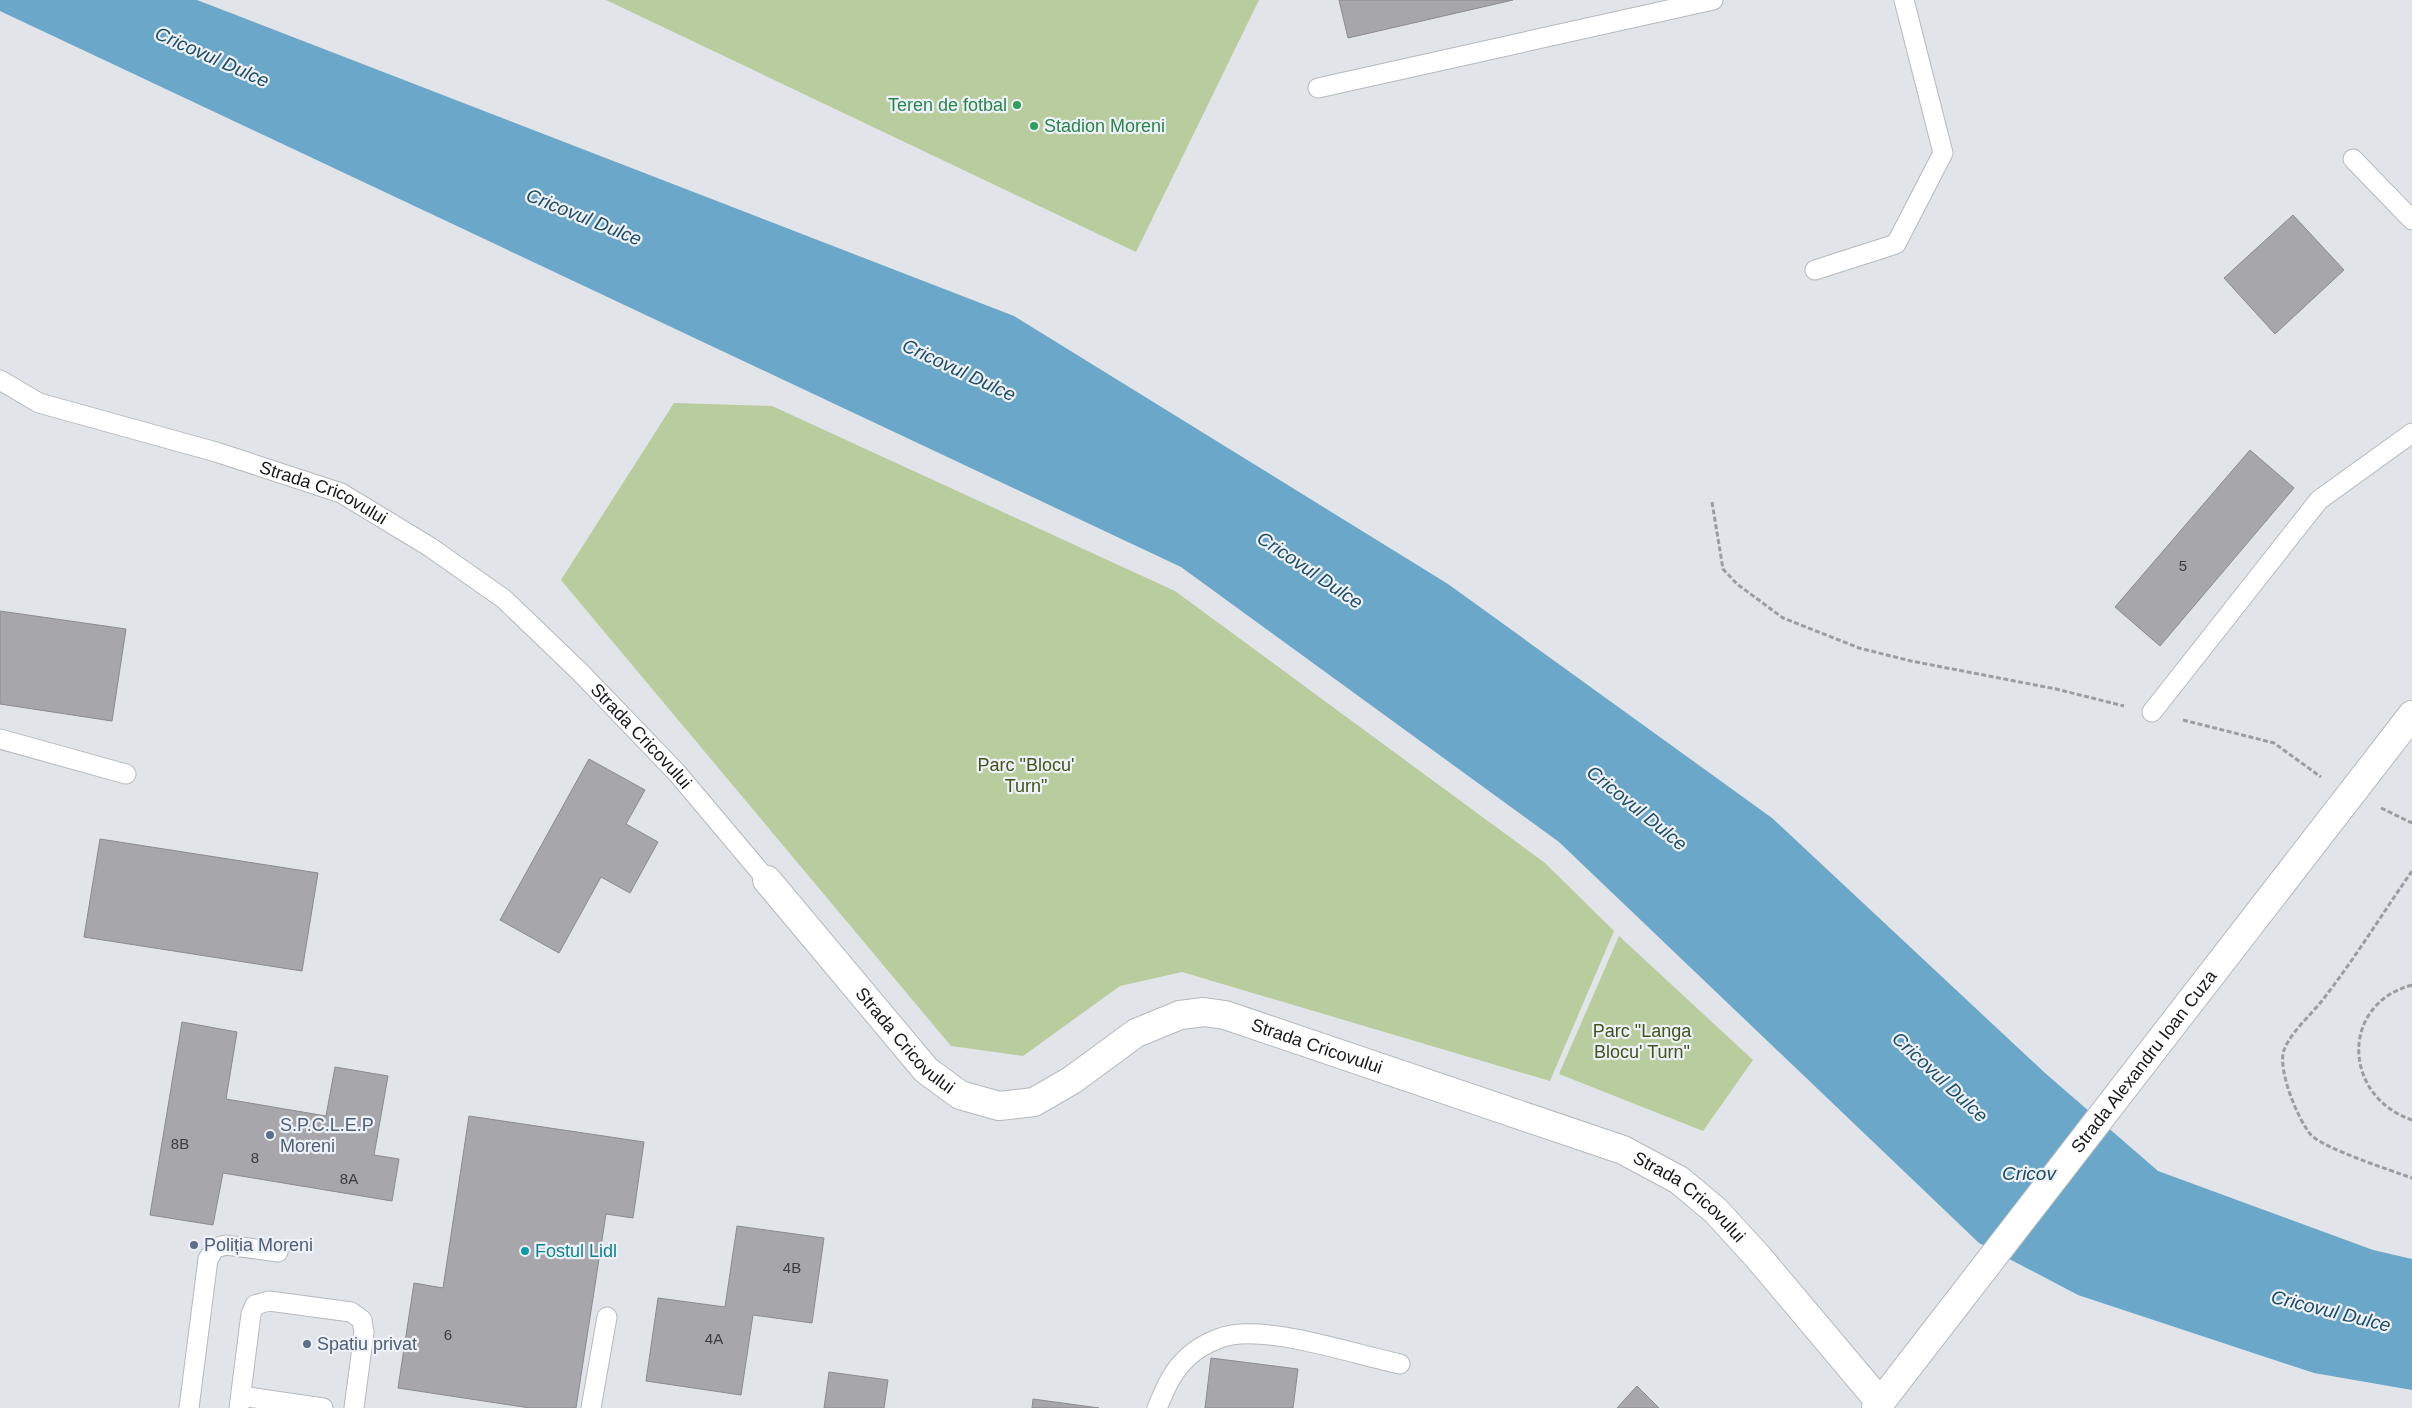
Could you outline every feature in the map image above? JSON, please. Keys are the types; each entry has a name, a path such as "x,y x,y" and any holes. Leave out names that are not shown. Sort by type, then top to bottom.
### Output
{"street":[{"name":"Strada Alexandru Ioan Cuza","path":"1878,1405 2412,716"},
{"name":"Strada Cricovului","path":"766,880 926,1070 960,1095 999,1106 1034,1102 1072,1080 1136,1034 1180,1015 1204,1012 1225,1015 1623,1150 1679,1180 1716,1211 1758,1257 1878,1405"}],"lane":[{"path":"1318,88 1713,0"},
{"path":"1815,270 1896,244 1943,154 1904,0"},
{"path":"2353,159 2412,220"},
{"name":"Strada Cricovului","path":"0,380 39,403 216,452 341,493 430,547 504,599 580,672 677,773 766,880"},
{"path":"2152,712 2319,500 2412,432"},
{"path":"0,739 126,774"},
{"path":"189,1408 208,1259 215,1248 226,1245 278,1252"},
{"path":"323,1408 240,1402 251,1314 255,1305 268,1301 350,1312 362,1320 364,1332 354,1408"},
{"path":"591,1408 607,1317"},
{"path":"1157,1408 1167,1386 1183,1361 1206,1344 1238,1334 1272,1335 1400,1364"}],"path":[{"path":"1712,502 1723,569 1749,594 1783,618 1859,648 1911,661 2056,689 2274,743 2298,761"},
{"path":"2412,871 2322,1001 2290,1039 2284,1052 2284,1071 2297,1114 2312,1135 2325,1145 2412,1178"},
{"path":"2412,985 2391,993 2372,1011 2361,1036 2359,1050 2361,1070 2369,1089 2387,1108 2412,1120"}],"green space":[{"name":"Stadion Moreni","path":"606,0 1259,0 1136,252"},
{"name":"Parc \"Blocu' Turn\"","path":"674,403 772,406 1175,591 1545,863 1614,931 1550,1081 1182,972 1120,986 1023,1056 951,1046 561,580"},
{"name":"Parc \"Langa Blocu' Turn\"","path":"1619,936 1753,1060 1703,1131 1559,1074"}],"water":[{"name":"Cricov","path":"0,0 197,0 1014,316 1448,584 1772,818 2045,1073 2158,1171 2373,1250 2412,1259 2412,1390 2314,1373 2078,1295 1979,1243 1559,842 1181,567 0,11"}],"building":[{"path":"1339,0 1513,0 1348,38"},
{"path":"2293,215 2344,270 2275,334 2224,278"},
{"path":"2250,450 2294,488 2160,646 2115,607"},
{"path":"0,611 126,629 112,721 0,704"},
{"path":"589,759 645,790 626,824 658,842 630,893 601,877 559,953 500,920"},
{"path":"100,839 318,873 302,971 84,937"},
{"name":"S.P.C.L.E.P Moreni","path":"182,1022 237,1032 226,1099 326,1116 335,1067 388,1076 374,1155 399,1159 392,1201 223,1173 213,1225 150,1215"},
{"name":"Fostul Lidl","path":"469,1116 644,1142 633,1218 606,1214 576,1408 530,1408 398,1388 414,1283 443,1288"},
{"path":"737,1226 824,1238 812,1323 753,1315 741,1395 646,1381 658,1298 725,1307"},
{"path":"1211,1358 1298,1369 1293,1408 1205,1408"},
{"path":"829,1372 888,1380 884,1408 824,1408"},
{"path":"1637,1386 1659,1408 1617,1408"},
{"path":"1033,1399 1099,1408 1032,1408"}],"place":[{"name":"Teren de fotbal","path":"1017,105"},
{"name":"Stadion Moreni","path":"1034,126"},
{"name":"S.P.C.L.E.P Moreni","path":"270,1135"},
{"name":"Poliția Moreni","path":"194,1245"},
{"name":"Fostul Lidl","path":"525,1251"},
{"name":"Spatiu privat","path":"307,1344"}],"water label":[{"name":"Cricovul Dulce","path":"212,57"},
{"name":"Cricovul Dulce","path":"584,217"},
{"name":"Cricovul Dulce","path":"959,370"},
{"name":"Cricovul Dulce","path":"1310,570"},
{"name":"Cricovul Dulce","path":"1637,808"},
{"name":"Cricovul Dulce","path":"1940,1077"},
{"name":"Cricovul Dulce","path":"2331,1311"}]}
